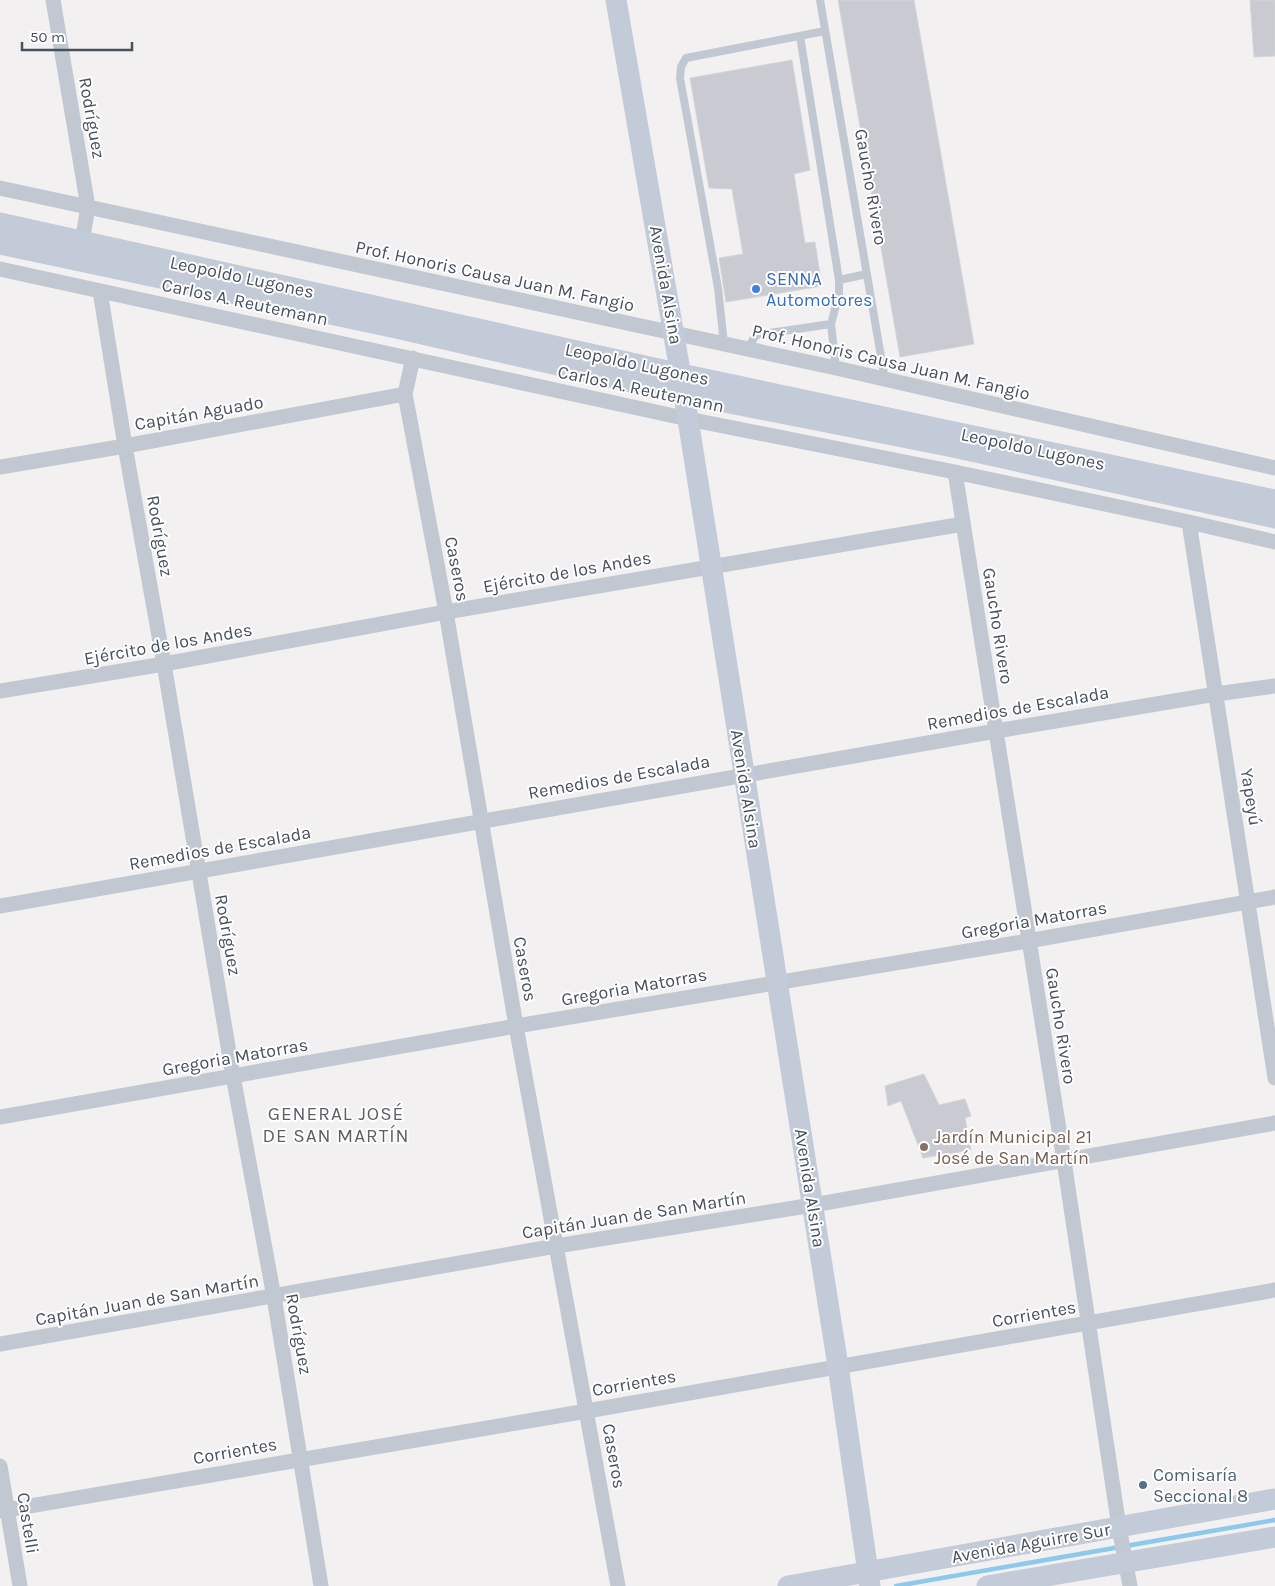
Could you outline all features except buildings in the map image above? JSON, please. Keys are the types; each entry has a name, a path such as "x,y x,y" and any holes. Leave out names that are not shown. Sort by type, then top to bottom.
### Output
{"main road":[{"name":"Avenida Alsina","path":"616,0 681,374 838,1366 869,1579"},
{"name":"Leopoldo Lugones","path":"0,223 681,374 1275,500"},
{"name":"Leopoldo Lugones","path":"0,244 396,328 684,394 953,447 1275,518"},
{"name":"Avenida Aguirre Sur","path":"788,1586 869,1579 1275,1500"},
{"name":"Avenida Aguirre Sur","path":"987,1586 1126,1558 1275,1537"}],"street":[{"name":"Rodríguez","path":"53,0 88,207 82,242"},
{"name":"Prof. Honoris Causa Juan M. Fangio","path":"0,188 836,368 1275,468"},
{"name":"Carlos A. Reutemann","path":"0,268 688,419 956,472 1275,542"},
{"name":"Rodríguez","path":"100,290 233,1076 274,1297 321,1586"},
{"name":"Caseros","path":"413,358 405,394 446,612 516,1026 618,1586"},
{"name":"Capitán Aguado","path":"0,467 125,446 405,394"},
{"name":"Gaucho Rivero","path":"956,472 1130,1586"},
{"name":"Yapeyú","path":"1190,522 1275,1078"},
{"name":"Ejército de los Andes","path":"0,691 164,664 446,612 963,524"},
{"name":"Remedios de Escalada","path":"0,906 480,820 996,731 1275,686"},
{"name":"Gregoria Matorras","path":"0,1117 516,1026 1275,897"},
{"name":"Capitán Juan de San Martín","path":"0,1344 556,1246 813,1206 1275,1124"},
{"name":"Corrientes","path":"3,1510 587,1411 1275,1290"},
{"name":"Castelli","path":"0,1466 3,1510 20,1586"}],"lane":[{"name":"Gaucho Rivero","path":"820,0 885,380"},
{"path":"724,344 718,288 680,78 682,67 686,58 825,31"},
{"path":"800,36 839,280 839,294 832,324 836,368"},
{"path":"839,280 867,274"},
{"path":"747,349 756,335 832,324"}],"waterway":[{"path":"896,1586 1275,1520"}],"place":[{"name":"SENNA Automotores","path":"756,289"},
{"name":"Jardín Municipal 21 José de San Martín","path":"924,1147"},
{"name":"Comisaría Seccional 8","path":"1143,1485"}],"district":[{"name":"GENERAL JOSÉ DE SAN MARTÍN","path":"336,1124"}]}
